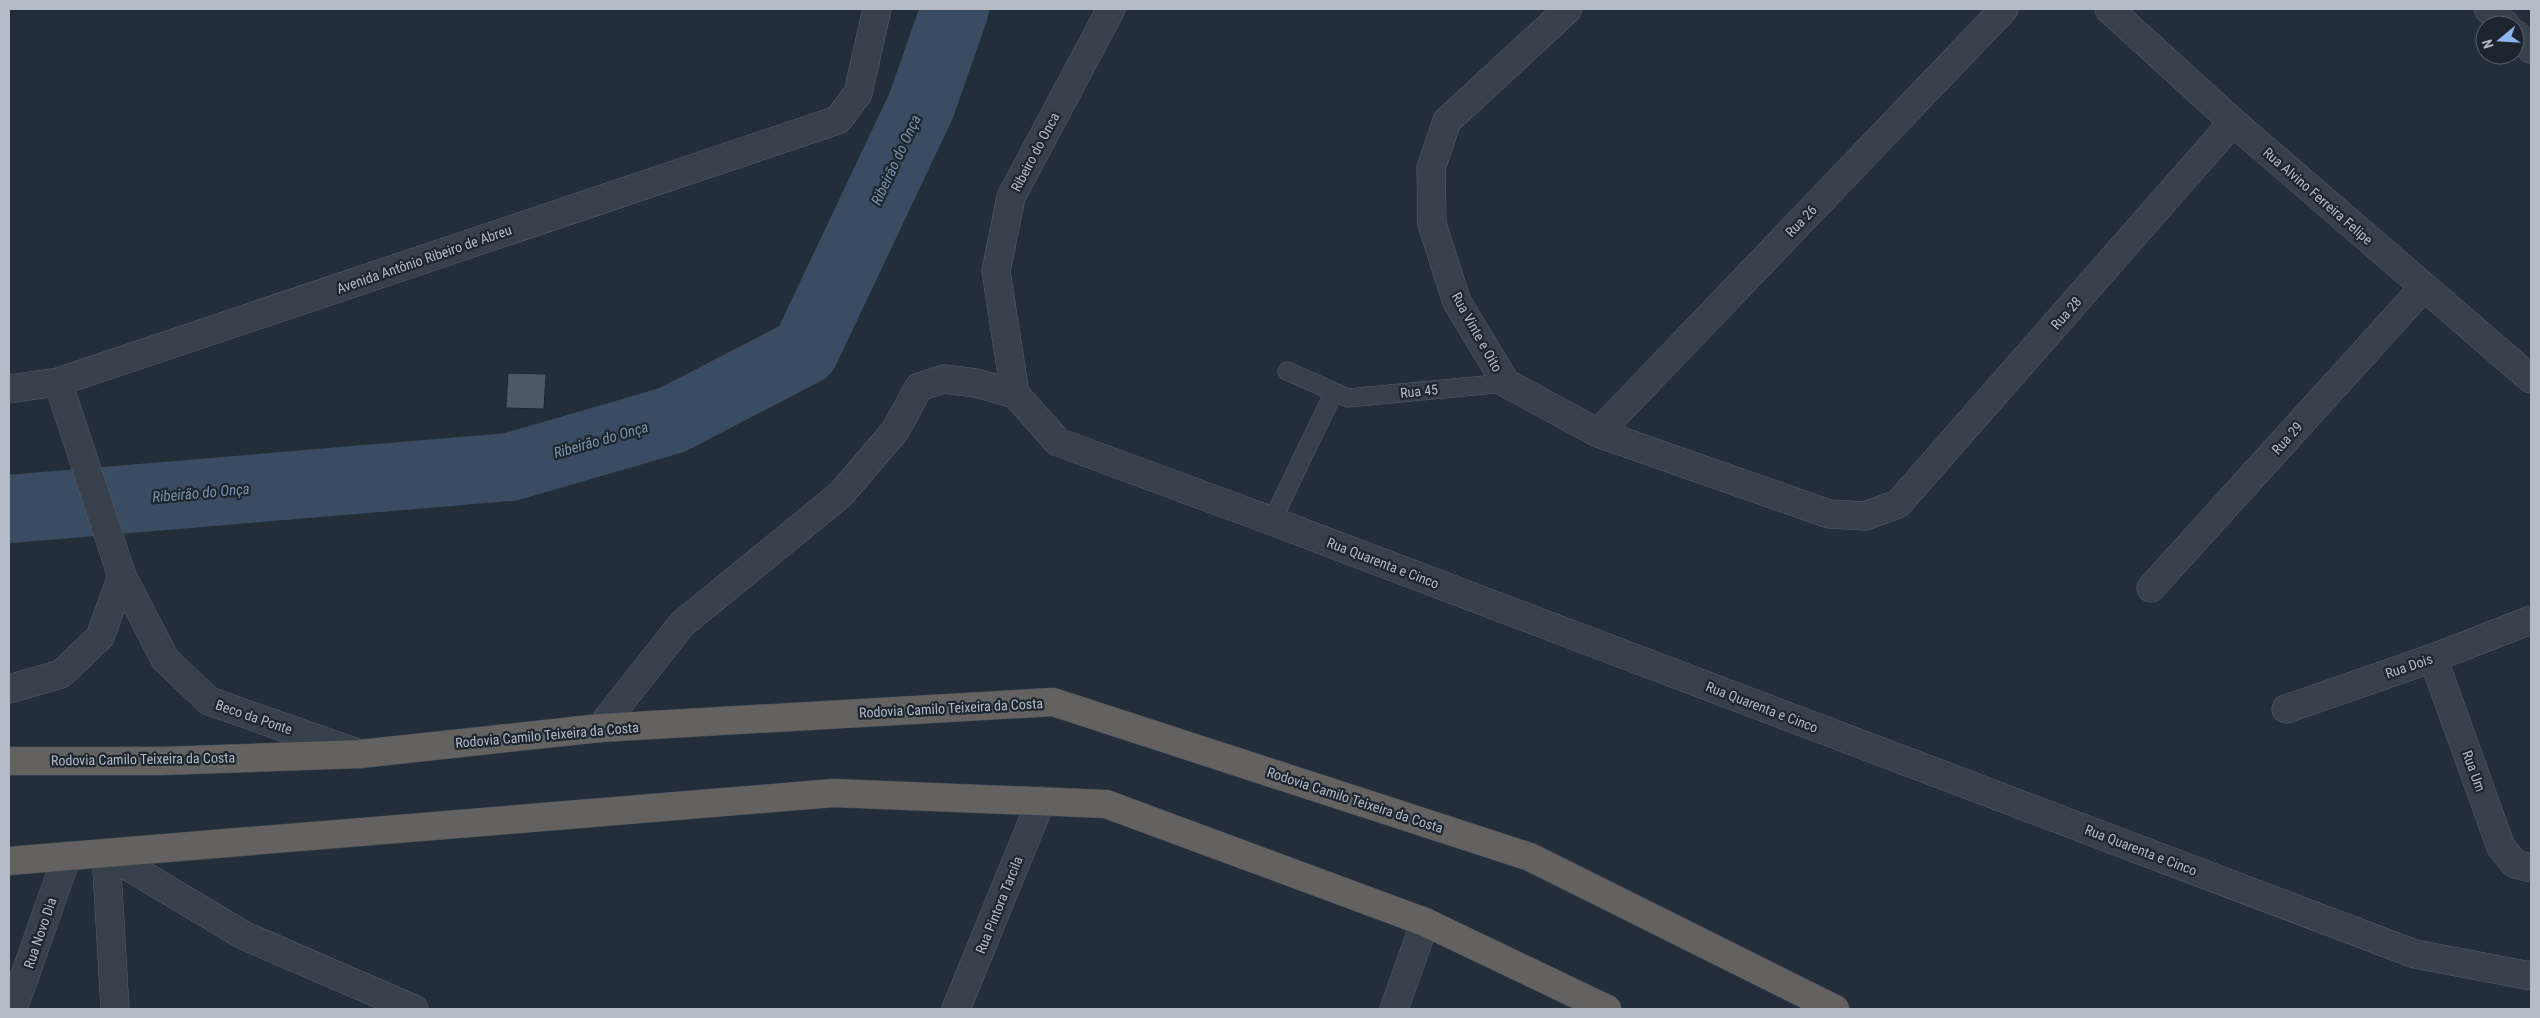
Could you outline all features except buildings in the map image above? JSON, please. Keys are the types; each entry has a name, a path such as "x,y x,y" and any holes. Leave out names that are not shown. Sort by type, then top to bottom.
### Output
{"highway":[{"name":"Rodovia Camilo Teixeira da Costa","path":"9,761 162,760 360,754 600,728 1053,702 1530,857 1835,1009"},
{"path":"9,861 834,794 1106,804 1425,922 1608,1009"}],"street":[{"name":"Avenida Antônio Ribeiro de Abreu","path":"9,389 58,382 838,120 858,93 877,9"},
{"name":"Ribeiro do Onca","path":"1015,394 996,271 1011,197 1111,9"},
{"name":"Rua Vinte e Oito","path":"1568,9 1447,120 1431,168 1432,224 1456,302 1506,383 1598,433 1829,514 1865,516 1898,504"},
{"name":"Rua 26","path":"1598,433 2004,9"},
{"name":"Rua Alvino Ferreira Felipe","path":"2109,9 2233,122 2423,288 2531,379"},
{"name":"Rua 28","path":"1898,504 2233,122"},
{"name":"Rua 29","path":"2151,588 2423,288"},
{"path":"600,728 682,624 840,496 895,431 919,387 944,378 976,382 1015,394"},
{"name":"Beco da Ponte","path":"58,382 119,567 165,659 209,701 360,754"},
{"name":"Rua Quarenta e Cinco","path":"1015,394 1058,442 1272,521 2415,954 2531,976"},
{"path":"9,689 61,674 100,637 119,567"},
{"name":"Rua Dois","path":"2286,709 2433,658 2531,620"},
{"name":"Rua Um","path":"2433,658 2501,847 2515,864 2531,868"},
{"name":"Rua Pintora Tarcila","path":"956,1009 1042,801"},
{"path":"106,853 115,1009"},
{"path":"106,853 246,936 414,1009"},
{"name":"Rua Novo Dia","path":"13,1009 67,856"},
{"path":"1394,1009 1425,922"},
{"path":"9,966 33,953"}],"lane":[{"name":"Rua 45","path":"1287,370 1348,398 1506,383"},
{"path":"1272,521 1334,392"}],"waterway":[{"name":"Ribeirão do Onça","path":"9,509 510,467 672,420 805,351 921,106 955,9"}]}
